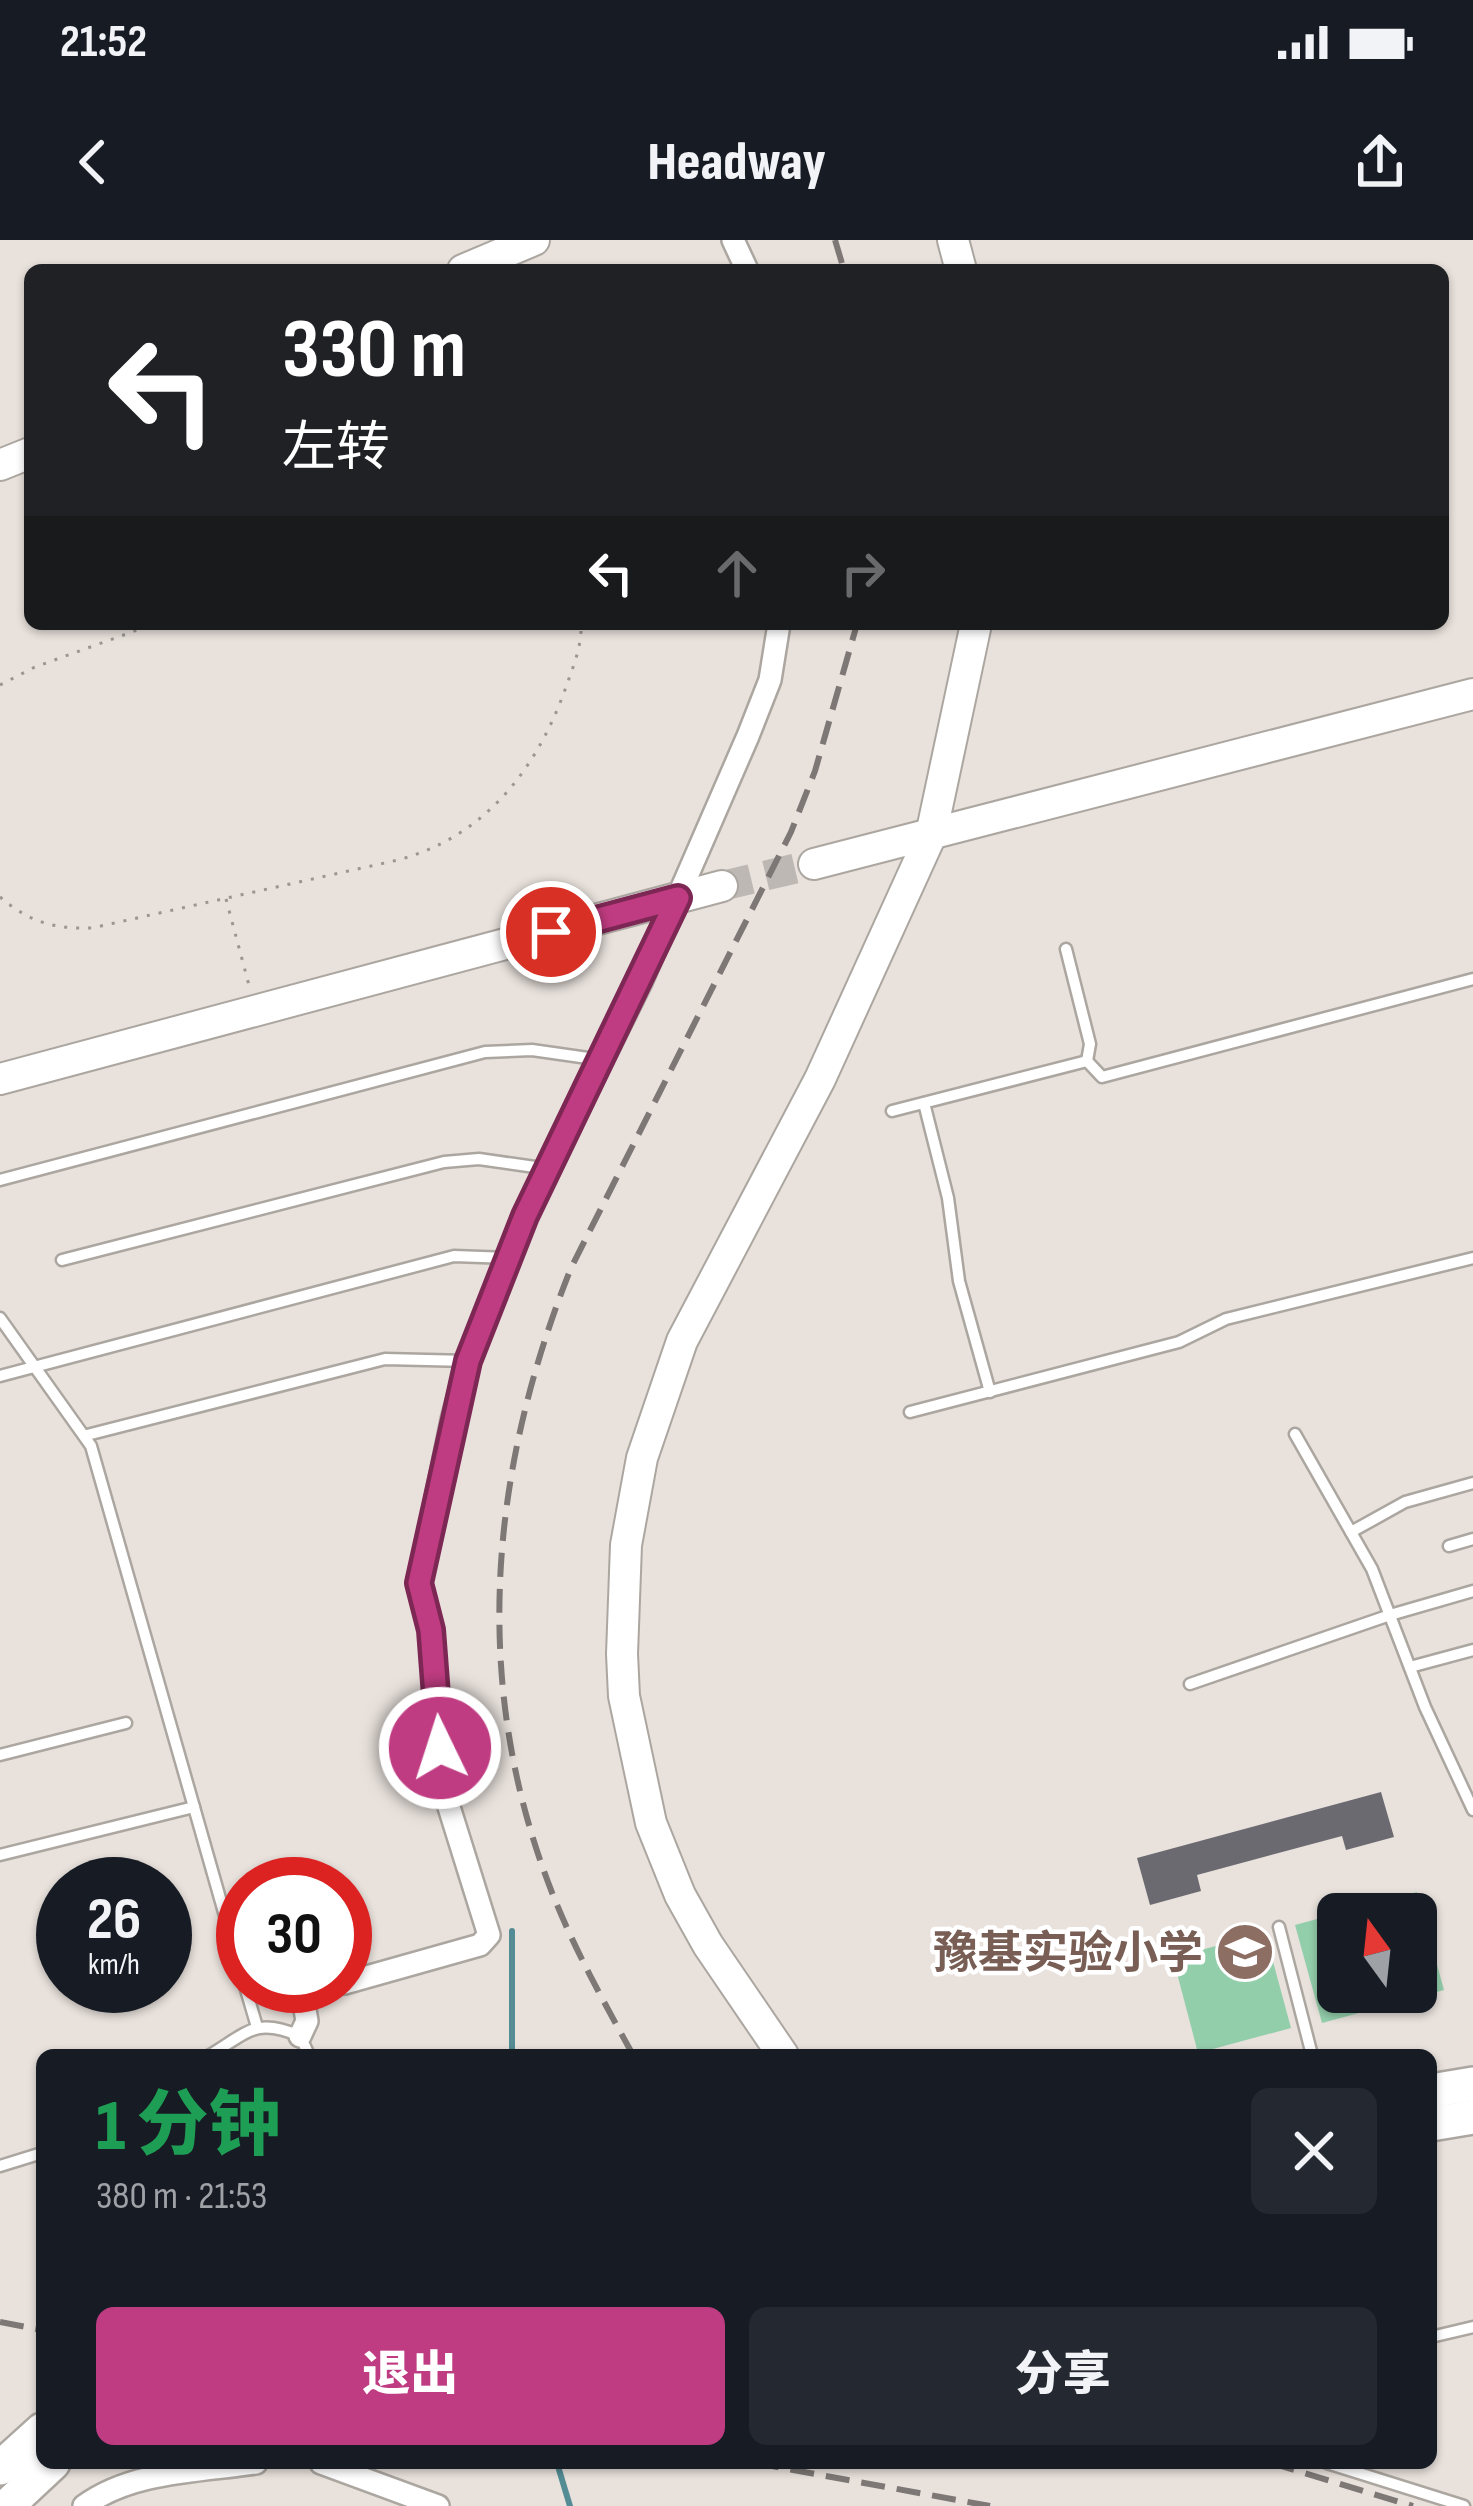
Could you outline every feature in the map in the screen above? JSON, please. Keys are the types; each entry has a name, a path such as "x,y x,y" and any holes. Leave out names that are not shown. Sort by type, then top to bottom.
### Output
{"main road":[{"path":"1437,2090 1473,2084"},
{"path":"1437,2123 1473,2117"},
{"path":"0,2468 36,2435"},
{"path":"8,2506 47,2469"}],"street":[{"path":"477,264 534,240"},
{"path":"372,1975 480,1945 489,1935 449,1807 431,1630 419,1583 468,1361 549,1169 678,898 770,680 778,630"},
{"path":"779,2049 708,1945 680,1895 651,1823 624,1696 626,1545 642,1458 682,1341 820,1079 931,835 975,630"},
{"path":"814,864 1473,694"},
{"path":"0,1079 722,886"},
{"path":"305,2045 306,2013"},
{"path":"84,2506 156,2477 213,2469"},
{"path":"337,2469 438,2506"}],"lane":[{"path":"1066,949 1090,1044 1087,1061"},
{"path":"1087,1061 1102,1077 1473,979"},
{"path":"0,1180 485,1052 532,1050 602,1060"},
{"path":"892,1111 1087,1061"},
{"path":"924,1103 949,1198 959,1281 990,1392"},
{"path":"62,1259 444,1162 479,1160 549,1169"},
{"path":"0,1376 454,1256 509,1258"},
{"path":"910,1412 1179,1342 1226,1319 1473,1258"},
{"path":"0,1318 86,1435 216,1884"},
{"path":"86,1435 385,1359 468,1361"},
{"path":"1295,1434 1372,1569 1473,1810"},
{"path":"1351,1532 1405,1502 1473,1483"},
{"path":"1449,1546 1473,1539"},
{"path":"1190,1684 1473,1591"},
{"path":"1410,1667 1473,1649"},
{"path":"0,1755 125,1723"},
{"path":"0,1855 194,1807"},
{"path":"1280,1927 1310,2049"},
{"path":"253,2013 257,2027"},
{"path":"220,2049 257,2027 275,2025 305,2045"},
{"path":"0,2166 36,2155"},
{"path":"1437,2336 1473,2327"},
{"path":"1362,2469 1464,2506"}],"path":[{"path":"0,686 34,667 140,630"},
{"path":"0,897 19,914 64,929 92,928 423,854 469,829 492,810 534,758 563,695 580,630"},
{"path":"226,898 255,1008"}],"green space":[{"path":"1317,1919 1317,2005 1295,1925"},
{"path":"1265,1932 1291,2028 1197,2049 1173,1958"},
{"path":"1437,1965 1444,1990 1437,1992"},
{"path":"1319,2013 1359,2013 1322,2023"}],"building":[{"path":"1381,1792 1394,1837 1346,1850 1342,1836 1197,1875 1201,1891 1150,1905 1137,1858"}],"waterway":[{"path":"512,1931 512,2049"},
{"path":"559,2469 570,2506"}],"tunnel":[{"path":"722,886 814,864"}],"railway":[{"path":"835,240 842,264"},
{"path":"630,2049 555,1900 528,1821 510,1742 501,1662 500,1583 507,1504 543,1346 571,1268 791,832 815,771 855,630"},
{"path":"0,2322 36,2329"},
{"path":"788,2469 990,2506"},
{"path":"1291,2469 1413,2506"}],"place":[{"name":"豫基实验小学","path":"1245,1952"}],"route":[{"path":"440,1748 431,1630 419,1583 420,1568 468,1361 525,1216 678,898 551,932"}]}
